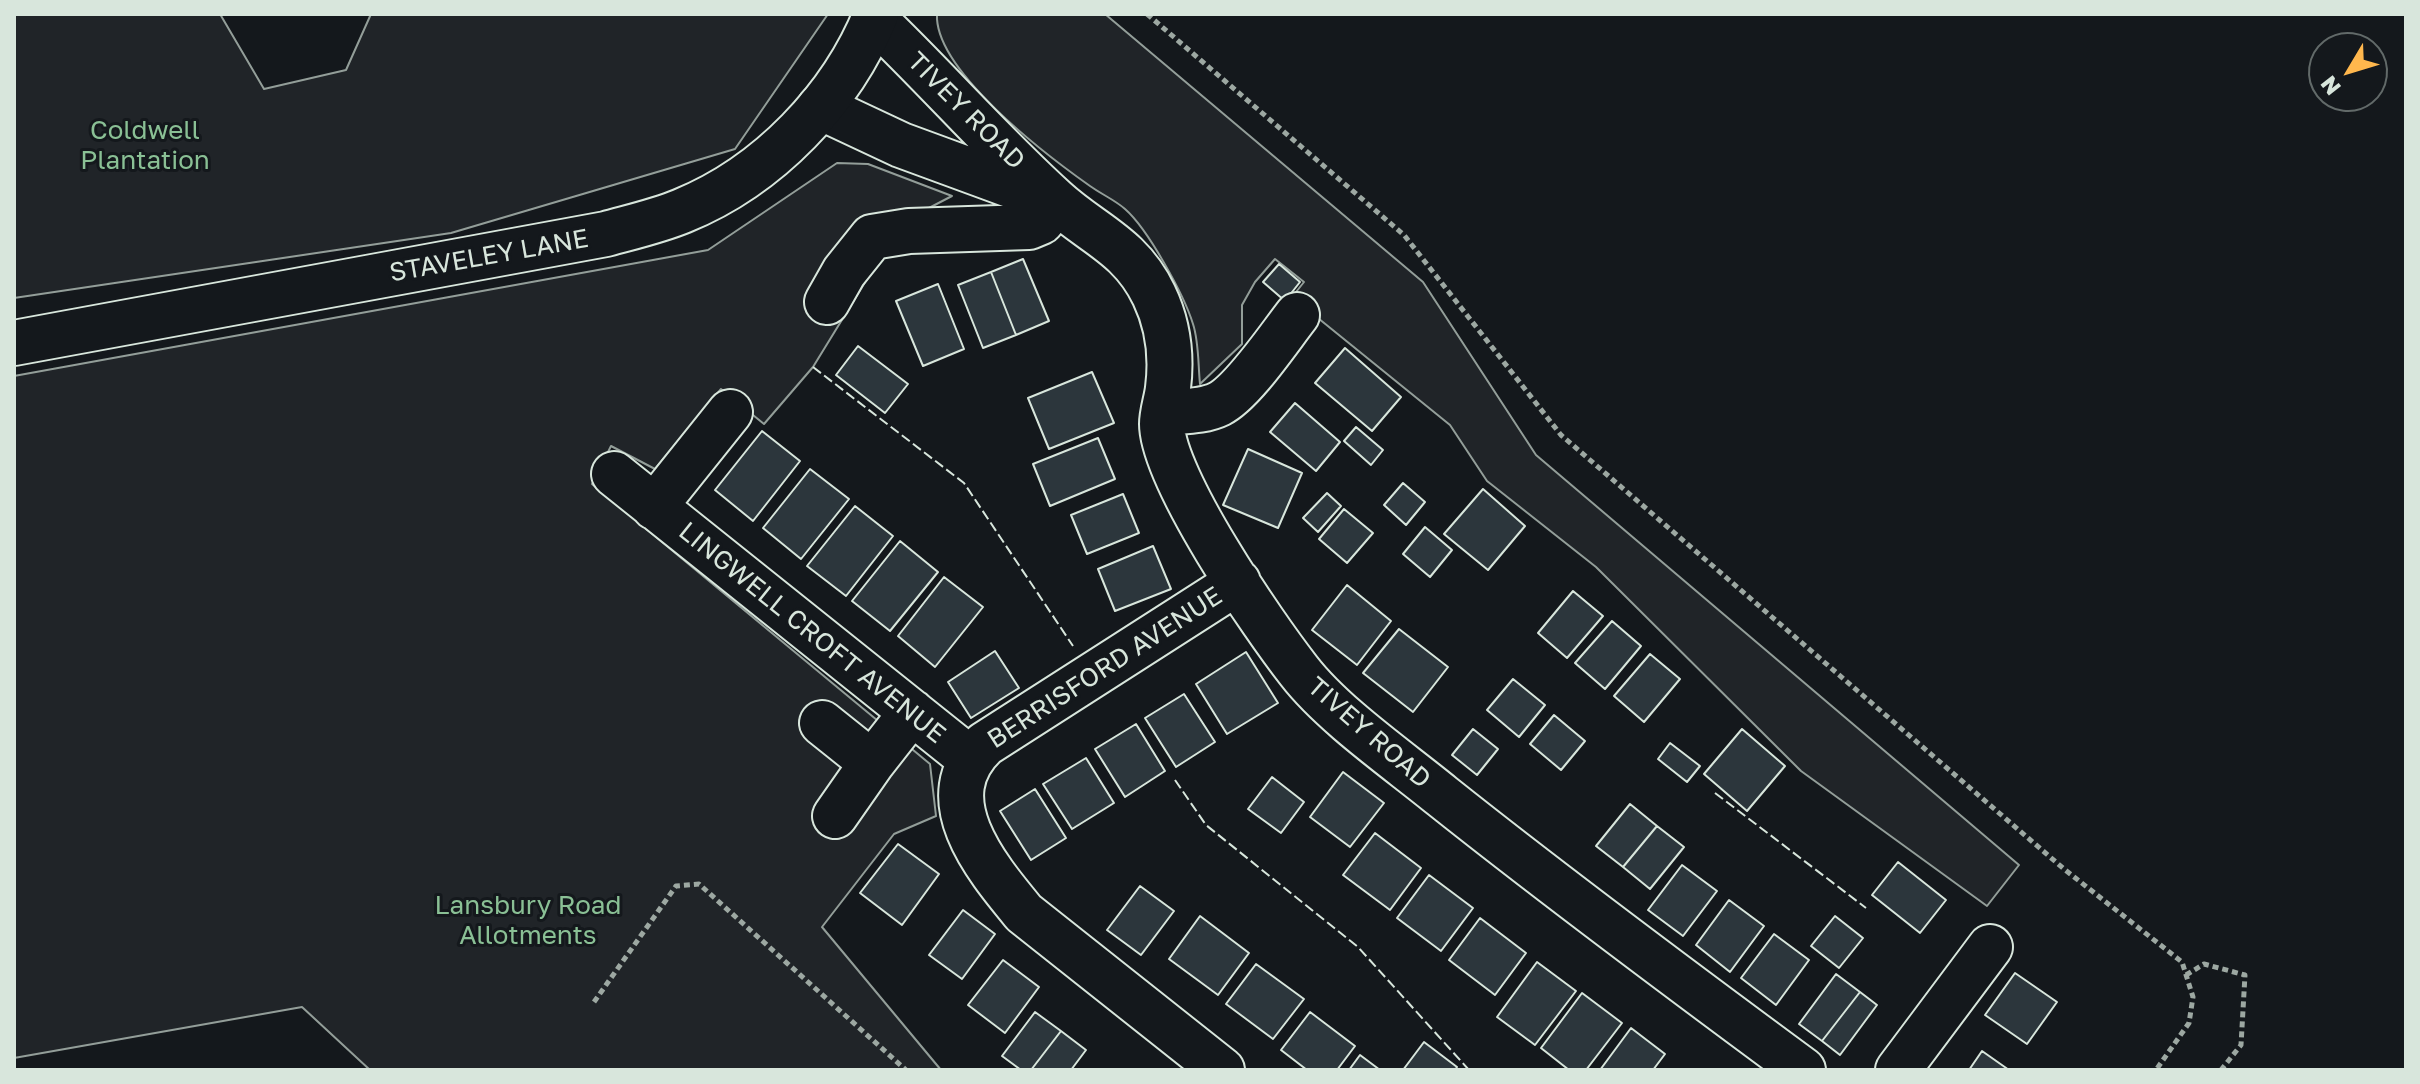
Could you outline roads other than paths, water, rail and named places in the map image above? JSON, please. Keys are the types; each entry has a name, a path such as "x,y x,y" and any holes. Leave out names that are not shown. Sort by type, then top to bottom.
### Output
{"street":[{"name":"STAVELEY LANE","path":"14,343 606,234 683,211 750,175 820,107 848,67 875,17"},
{"name":"TIVEY ROAD","path":"875,17 1057,203 1103,234 1131,260 1154,295 1169,340 1169,384 1162,424 1169,460 1185,495 1238,582 1300,673 1329,702 1541,875 1803,1070"},
{"name":"TIVEY ROAD","path":"820,107 901,145 1057,203"},
{"path":"827,302 844,272 872,237 909,231 1029,227 1041,222 1057,203"},
{"path":"1164,413 1199,410 1219,404 1236,390 1297,315"},
{"name":"LINGWELL CROFT AVENUE","path":"654,507 730,412"},
{"name":"LINGWELL CROFT AVENUE","path":"614,474 969,758"},
{"name":"BERRISFORD AVENUE","path":"1222,1070 1024,913 998,881 968,835 961,798 962,777 969,758 985,744 1238,582"},
{"path":"835,816 912,712"},
{"path":"822,723 872,763"},
{"path":"1898,1070 1990,947"}],"park label":[{"name":"Coldwell Plantation","path":"145,146"},
{"name":"Lansbury Road Allotments","path":"528,921"}]}
